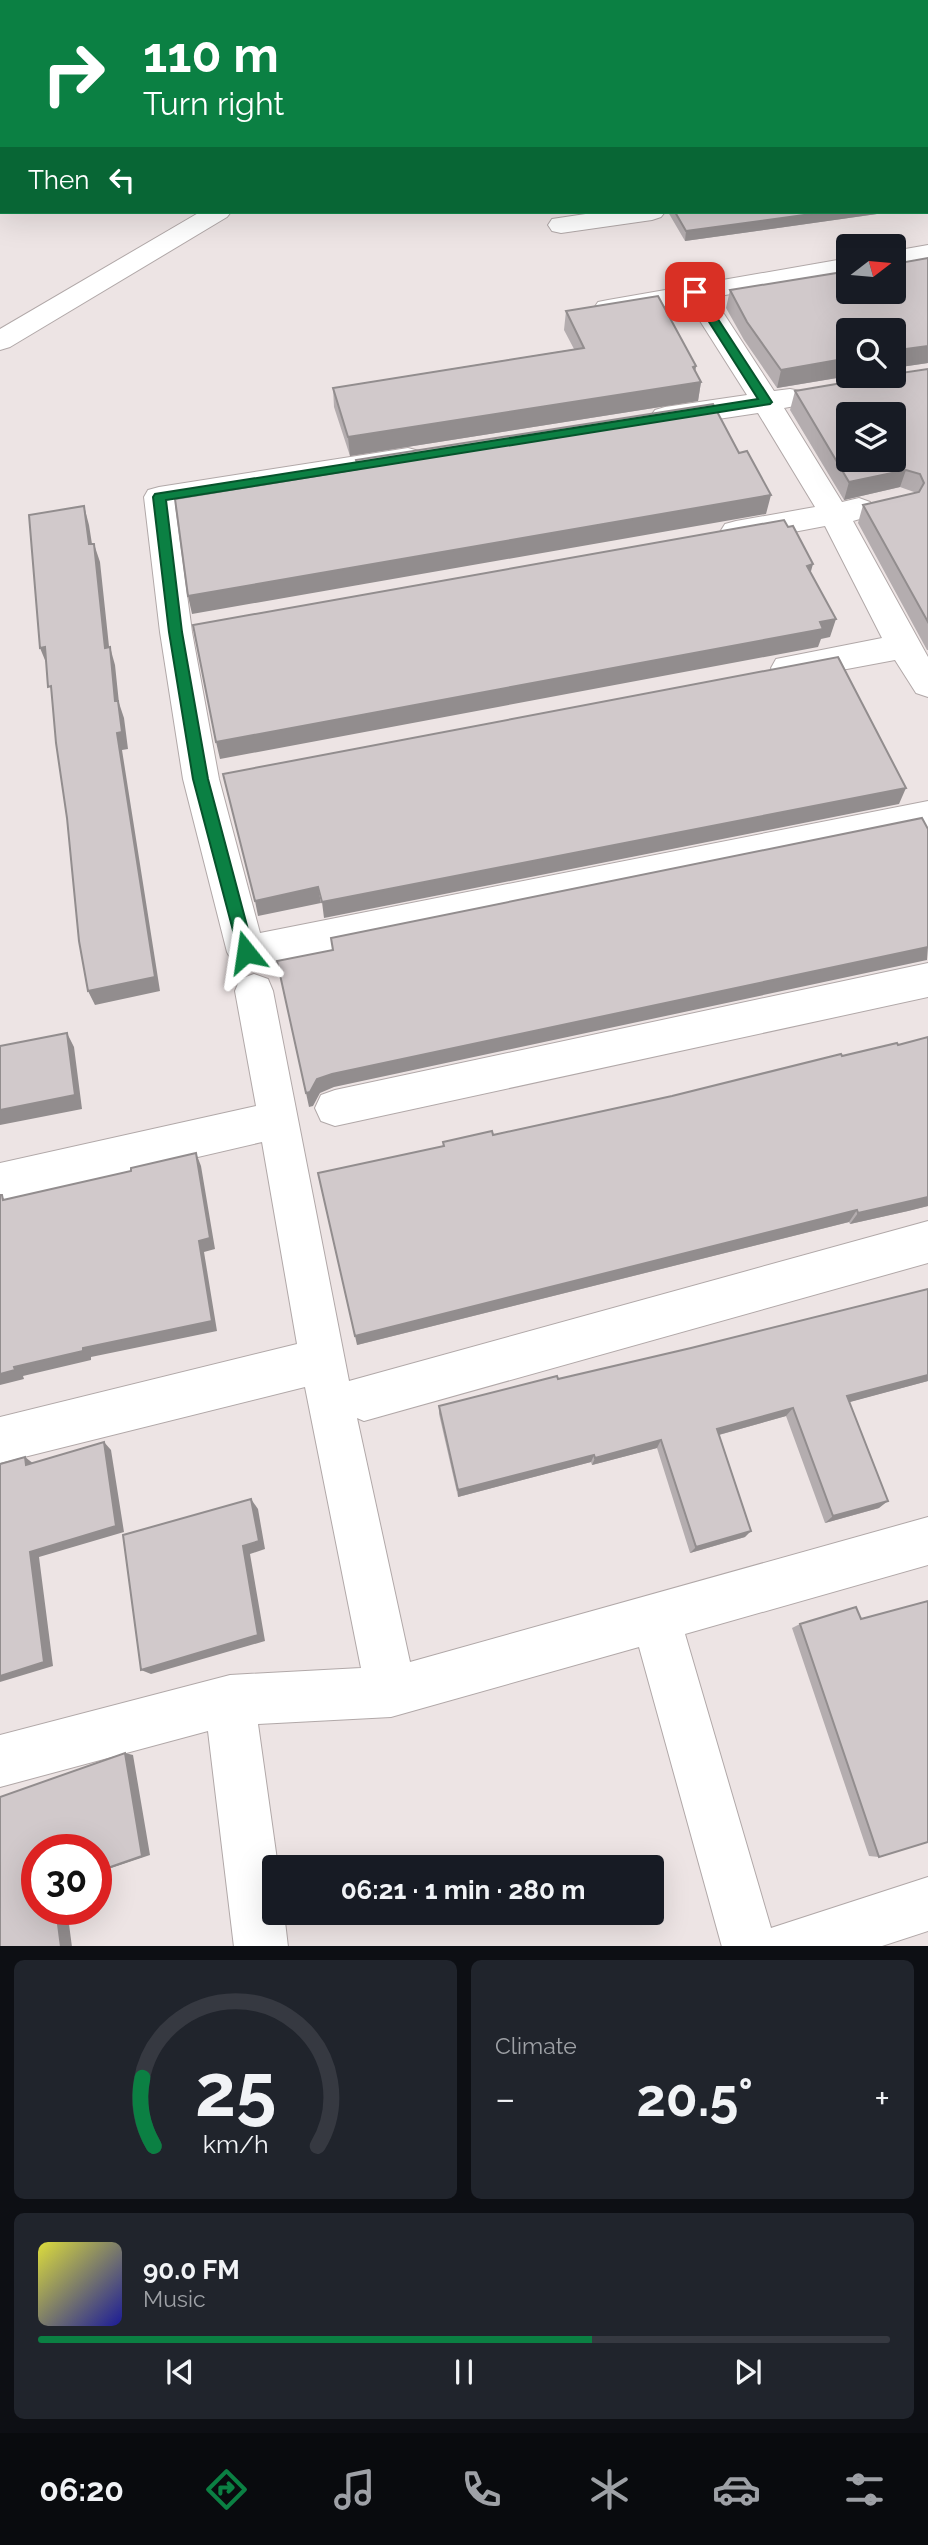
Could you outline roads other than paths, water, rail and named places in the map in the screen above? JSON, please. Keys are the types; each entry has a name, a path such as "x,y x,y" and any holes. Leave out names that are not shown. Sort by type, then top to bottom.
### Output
{"street":[{"path":"0,341 215,214"},
{"path":"561,225 638,214"},
{"path":"906,257 928,253"},
{"path":"587,311 836,269"},
{"path":"695,292 835,515 903,646 928,684"},
{"path":"642,421 820,393"},
{"path":"435,453 159,497 189,629 246,952 928,815"},
{"path":"712,537 888,503"},
{"path":"754,674 903,646"},
{"path":"335,1108 928,980"},
{"path":"254,991 322,1360 391,1692"},
{"path":"0,1183 279,1119"},
{"path":"364,1398 928,1242"},
{"path":"0,1440 322,1360"},
{"path":"0,1760 230,1700 391,1692 928,1541"},
{"path":"656,1619 749,1946"},
{"path":"230,1700 261,1946"},
{"path":"793,1946 928,1904"}]}
